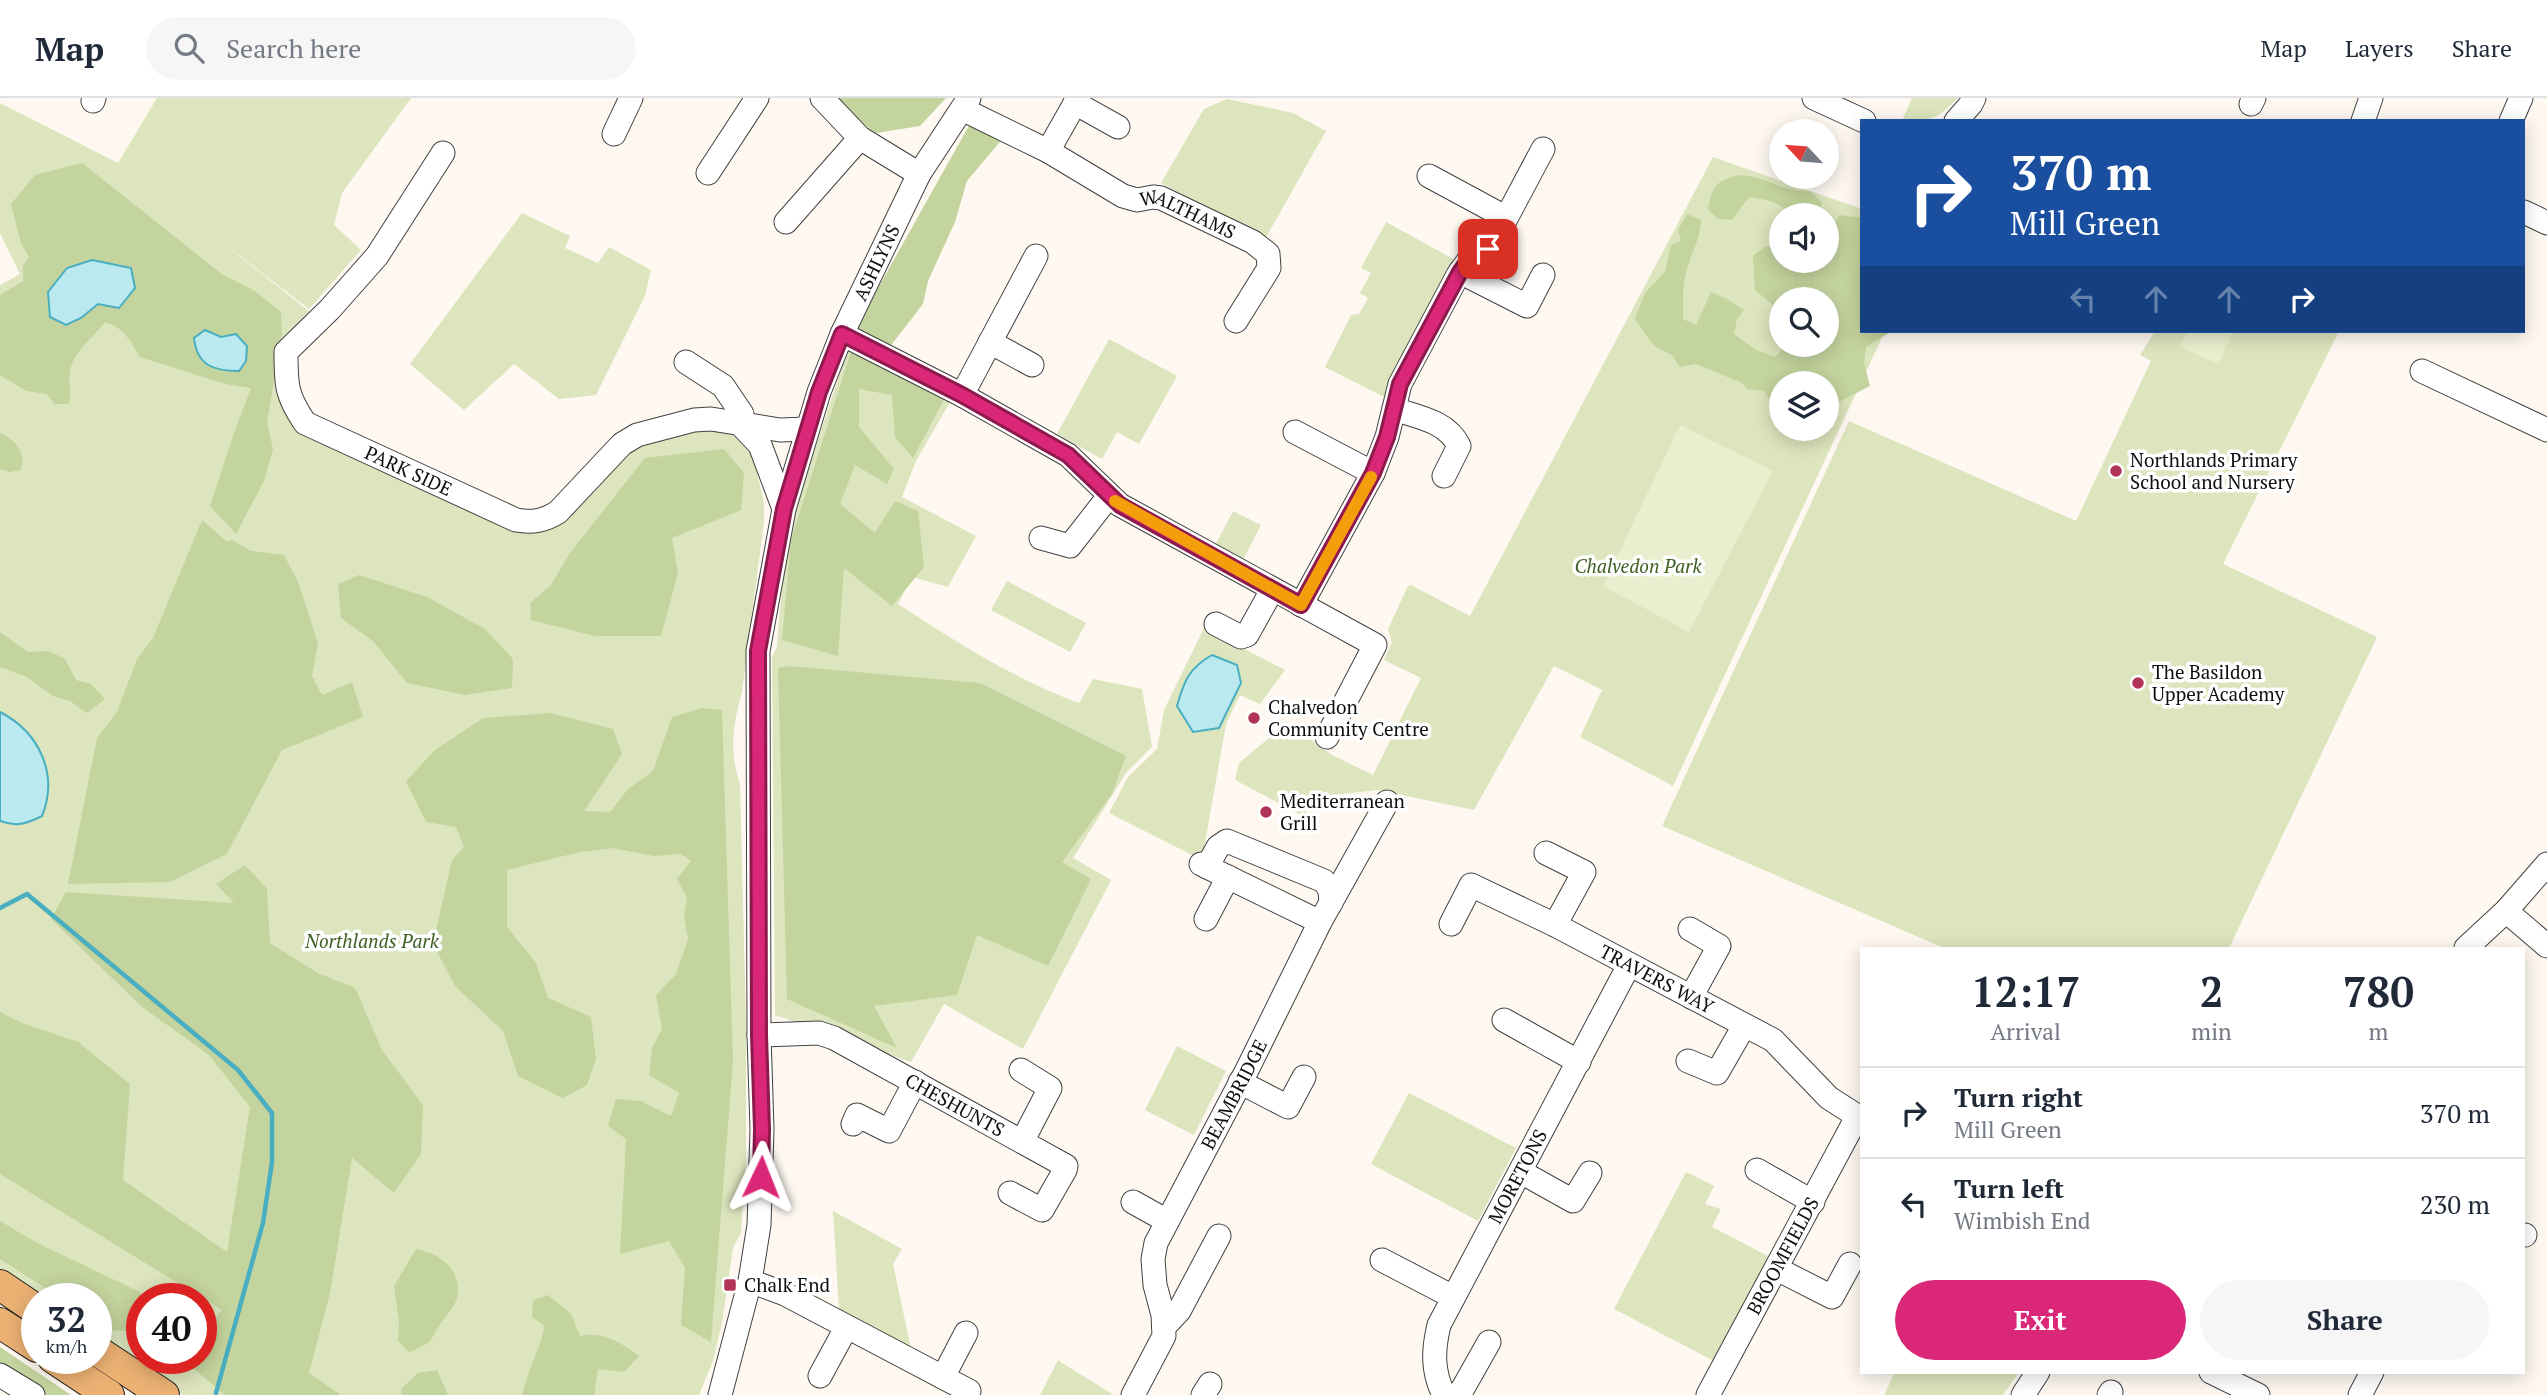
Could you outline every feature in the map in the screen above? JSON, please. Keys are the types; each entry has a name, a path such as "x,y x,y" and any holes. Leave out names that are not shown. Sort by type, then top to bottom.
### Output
{"main road":[{"path":"0,1285 21,1299"},
{"path":"0,1323 21,1337"},
{"path":"112,1361 164,1395"},
{"path":"77,1374 109,1395"}],"street":[{"path":"614,134 631,98"},
{"path":"708,173 757,98"},
{"path":"822,98 860,138 919,174"},
{"path":"1814,98 1860,119"},
{"path":"2512,119 2521,98"},
{"path":"1048,151 1076,101 1118,127"},
{"name":"WALTHAMS","path":"965,103 1123,196 1137,200 1161,198 1254,242 1268,254 1269,268 1236,321"},
{"name":"ASHLYNS","path":"720,1395 750,1281 759,1225 762,1129 759,1035 758,651 784,509 807,429 842,334 919,174 965,103"},
{"path":"786,222 860,138"},
{"path":"1301,605 1373,473 1387,437 1400,384 1460,272 1468,261 1491,246 1543,149"},
{"name":"PARK SIDE","path":"443,153 377,256 330,309 286,352 286,386 293,406 305,424 516,520 527,522 549,518 558,512 622,444 637,435 694,420 712,419 780,430 807,429"},
{"path":"1429,176 1505,217"},
{"path":"2525,212 2547,223"},
{"path":"962,395 1036,256"},
{"path":"1460,272 1527,306 1543,275"},
{"path":"842,334 962,395 1068,455 1120,505 1375,645 1327,737"},
{"path":"990,342 1032,365"},
{"path":"686,362 723,386 743,414 741,425 760,445 784,509"},
{"path":"2422,371 2546,427"},
{"path":"1394,409 1438,424 1454,435 1459,446 1444,476"},
{"path":"1296,432 1373,473"},
{"path":"1041,538 1070,546 1109,496"},
{"path":"1216,624 1241,637 1247,635 1272,590"},
{"name":"BEAMBRIDGE","path":"1164,1327 1155,1285 1153,1259 1156,1243 1325,913 1387,802"},
{"path":"1206,919 1212,870 1221,844 1231,843 1324,881 1330,890 1325,913 1212,870"},
{"path":"1546,853 1584,873 1555,925"},
{"path":"2467,947 2506,911 2547,864"},
{"name":"TRAVERS WAY","path":"1451,924 1471,885 1555,925 1773,1040 1829,1098 1859,1118"},
{"path":"2506,911 2534,944"},
{"path":"1690,929 1719,946 1690,997"},
{"name":"MORETONS","path":"1444,1395 1435,1371 1434,1352 1439,1325 1629,965"},
{"path":"1504,1020 1579,1062"},
{"path":"1688,1060 1717,1073 1744,1026"},
{"name":"CHESHUNTS","path":"759,1035 819,1032 834,1038 1063,1163 1065,1170 1042,1210 1010,1194"},
{"path":"1021,1070 1050,1088 1023,1140"},
{"path":"1240,1082 1288,1107 1304,1077"},
{"path":"853,1124 857,1115 889,1131 915,1082"},
{"name":"BROOMFIELDS","path":"1708,1395 1859,1118"},
{"path":"1757,1170 1813,1202"},
{"path":"1521,1172 1573,1201 1590,1172"},
{"path":"1133,1202 1167,1221"},
{"path":"1143,1391 1164,1336 1164,1327 1179,1311 1219,1236"},
{"path":"1382,1259 1453,1297"},
{"path":"1777,1269 1832,1297 1850,1264"},
{"path":"750,1281 785,1294 970,1391"},
{"path":"820,1376 846,1328"},
{"path":"943,1377 966,1333"},
{"path":"1456,1395 1462,1390 1489,1342"},
{"path":"2023,1395 2037,1374"},
{"path":"2215,1374 2258,1395"},
{"path":"2360,1395 2371,1374"},
{"path":"0,1375 33,1395"}],"green space":[{"name":"Northlands Park","path":"157,98 411,98 342,193 334,225 361,250 309,309 218,239 310,312 282,349 287,410 528,529 638,442 692,429 726,432 739,438 753,454 764,503 764,521 733,749 740,784 746,1023 746,1158 741,1233 733,1248 722,1323 713,1361 699,1395 183,1395 152,1374 217,1374 217,1283 126,1283 126,1356 112,1347 112,1283 21,1283 21,1286 0,1273 0,285 20,274 0,233 0,103 118,163"},
{"path":"829,98 946,98 920,126 876,133"},
{"path":"1912,98 1958,98 1933,117 1903,119"},
{"path":"1227,99 1293,113 1326,131 1265,239 1161,183 1204,109"},
{"path":"971,122 1004,137 967,181 955,222 928,281 923,304 892,344 876,350 854,331"},
{"name":"Chalvedon Park","path":"1713,157 1769,177 1769,189 1805,189 1860,208 1860,333 1884,333 1839,430 1839,371 1769,371 1769,441 1834,441 1673,786 1580,737 1602,690 1554,666 1474,810 1377,790 1317,797 1303,816 1235,780 1239,763 1273,735 1306,736 1332,755 1373,775 1421,678 1384,660 1392,642 1388,629 1408,586 1411,585 1470,616"},
{"path":"82,163 223,275 255,291 281,312 282,334 267,422 273,449 264,481 236,534 210,506 251,388 225,384 140,357 122,331 105,322 79,351 72,364 69,404 54,404 47,394 26,391 0,375 0,295 23,281 23,266 29,257 21,243 11,204 35,175"},
{"path":"1740,175 1758,178 1769,182 1769,189 1810,191 1822,203 1774,203 1749,197 1732,220 1718,219 1708,210 1713,190 1725,180"},
{"path":"522,213 570,236 565,248 598,263 609,247 651,270 645,296 596,395 559,399 514,364 464,410 410,364"},
{"path":"1687,214 1701,220 1685,277 1683,319 1696,325 1711,292 1744,310 1737,319 1734,334 1769,357 1839,357 1839,287 1769,287 1769,302 1755,290 1753,256 1766,246 1769,247 1769,273 1839,273 1839,215 1860,218 1860,333 1889,333 1866,347 1864,363 1870,386 1839,402 1839,371 1769,371 1769,398 1764,391 1747,389 1742,383 1696,364 1680,367 1672,355 1653,345 1635,319 1645,293 1665,272 1671,245 1681,241 1678,230"},
{"path":"1386,222 1457,261 1384,397 1325,367 1351,315 1359,314 1368,298 1360,293 1371,273 1361,268"},
{"name":"The Basildon Upper Academy","path":"2154,333 2338,333 2223,564 2377,637 2229,947 1942,947 1662,826 1849,421 2076,521 2151,361 2140,355"},
{"path":"2186,333 2232,333 2218,364 2180,347"},
{"path":"1109,339 1177,376 1139,444 1117,432 1102,459 1057,434"},
{"path":"850,343 954,395 916,461 902,497 976,536 948,587 912,577 898,604 1008,671 1079,703 1093,679 1142,689 1152,747 1126,773 1073,858 1111,880 1023,1049 944,1004 911,1062 775,1015 772,658 777,646 786,536"},
{"path":"853,345 948,392 913,458 895,437 892,395 859,389 859,427 894,469 887,484 855,465 840,504 875,533 895,501 918,511 924,567 892,606 844,568 838,656 782,640 791,540"},
{"path":"1680,425 1773,471 1689,632 1603,586"},
{"path":"0,433 10,439 21,453 21,470 9,472 0,469"},
{"path":"724,449 744,473 741,510 672,538 678,573 661,636 595,636 531,620 530,603 551,585 570,553 645,458"},
{"path":"1233,511 1261,525 1242,562 1214,548"},
{"path":"202,520 227,542 232,540 251,551 284,555 298,582 318,643 312,676 322,695 352,682 363,717 282,750 227,854 170,882 68,884 97,738 117,712 137,659 153,638"},
{"path":"359,575 427,597 485,629 513,659 512,688 465,695 407,683 373,641 341,618 338,584"},
{"path":"1007,581 1086,623 1070,652 991,610"},
{"path":"1204,628 1285,670 1260,704 1240,695 1226,724 1202,860 1109,813 1128,777 1157,749 1164,710"},
{"path":"0,632 28,652 49,651 65,659 76,680 91,684 105,699 87,713 70,701 53,696 27,677 0,667"},
{"path":"790,666 980,683 1126,756 1112,794 1062,862 1091,879 1048,966 977,935 957,995 874,1006 897,1048 787,999 778,668"},
{"path":"702,708 722,710 733,1061 711,1342 681,1325 685,1268 669,1241 620,1254 626,1139 608,1126 616,1099 641,1101 671,1116 679,1093 649,1075 652,1048 662,1029 656,995 676,974 688,939 684,915 687,898 677,879 691,861 681,854 654,856 613,848 580,852 507,870 507,927 536,963 548,998 591,1017 596,1059 587,1085 563,1098 518,1076 503,1031 455,986 433,944 452,860 464,847 456,827 426,822 406,781 435,750 483,718 550,713 613,729 622,754 584,811 610,812 628,789 653,771 672,717"},
{"path":"245,865 267,889 270,943 318,973 355,988 382,1050 423,1105 421,1154 394,1193 352,1158 330,1293 309,1373 341,1395 225,1395 200,1374 217,1374 217,1316 222,1310 217,1307 217,1283 178,1283 0,1174 0,1012 22,1023 78,1042 130,1084 123,1180 227,1252 250,1107 209,1055 142,1007 51,919 66,892 234,903 216,884"},
{"path":"1177,1046 1226,1071 1194,1135 1145,1110"},
{"path":"1409,1093 1516,1148 1478,1221 1371,1164"},
{"path":"1686,1172 1714,1186 1705,1204 1721,1209 1712,1227 1772,1258 1714,1361 1614,1309"},
{"path":"833,1211 902,1249 893,1264 911,1349 839,1309"},
{"path":"0,1221 37,1243 126,1285 126,1331 112,1330 112,1283 38,1283 0,1259"},
{"path":"416,1249 433,1254 447,1264 453,1271 458,1287 455,1303 431,1340 409,1352 398,1341 399,1321 394,1286"},
{"path":"548,1295 571,1314 580,1336 604,1336 639,1356 624,1372 598,1369 594,1395 522,1395 545,1326 532,1317 533,1300"},
{"path":"0,1347 21,1361 21,1374 40,1374 71,1395 44,1395 0,1366"},
{"path":"1058,1360 1062,1363 1114,1395 1040,1395"},
{"path":"437,1370 448,1395 402,1395 401,1389 418,1373"},
{"path":"1894,1374 2018,1374 2003,1395 1884,1395"}],"water":[{"path":"92,260 131,268 135,288 119,308 98,304 81,318 66,325 50,317 48,292 67,268"},
{"path":"205,330 221,337 236,334 247,346 246,361 239,371 222,370 203,361 194,338"},
{"path":"1212,655 1237,665 1241,683 1219,728 1193,732 1177,706 1188,676"},
{"path":"0,712 14,720 35,743 46,770 47,800 42,816 21,824 0,821"}],"waterway":[{"path":"0,908 27,894 238,1070 272,1113 272,1162 263,1223 216,1393"}],"slow traffic":[{"path":"1115,501 1301,605 1371,477"}],"place":[{"name":"Northlands Primary School and Nursery","path":"2116,471"},
{"name":"The Basildon Upper Academy","path":"2138,683"},
{"name":"Chalvedon Community Centre","path":"1254,718"},
{"name":"Mediterranean Grill","path":"1266,812"},
{"name":"Chalk End","path":"730,1285"}],"route":[{"path":"761,1177 758,651 784,509 819,392 842,334 962,395 1068,455 1120,505 1301,605 1373,473 1387,437 1400,384 1460,272 1468,261 1488,249"}]}
